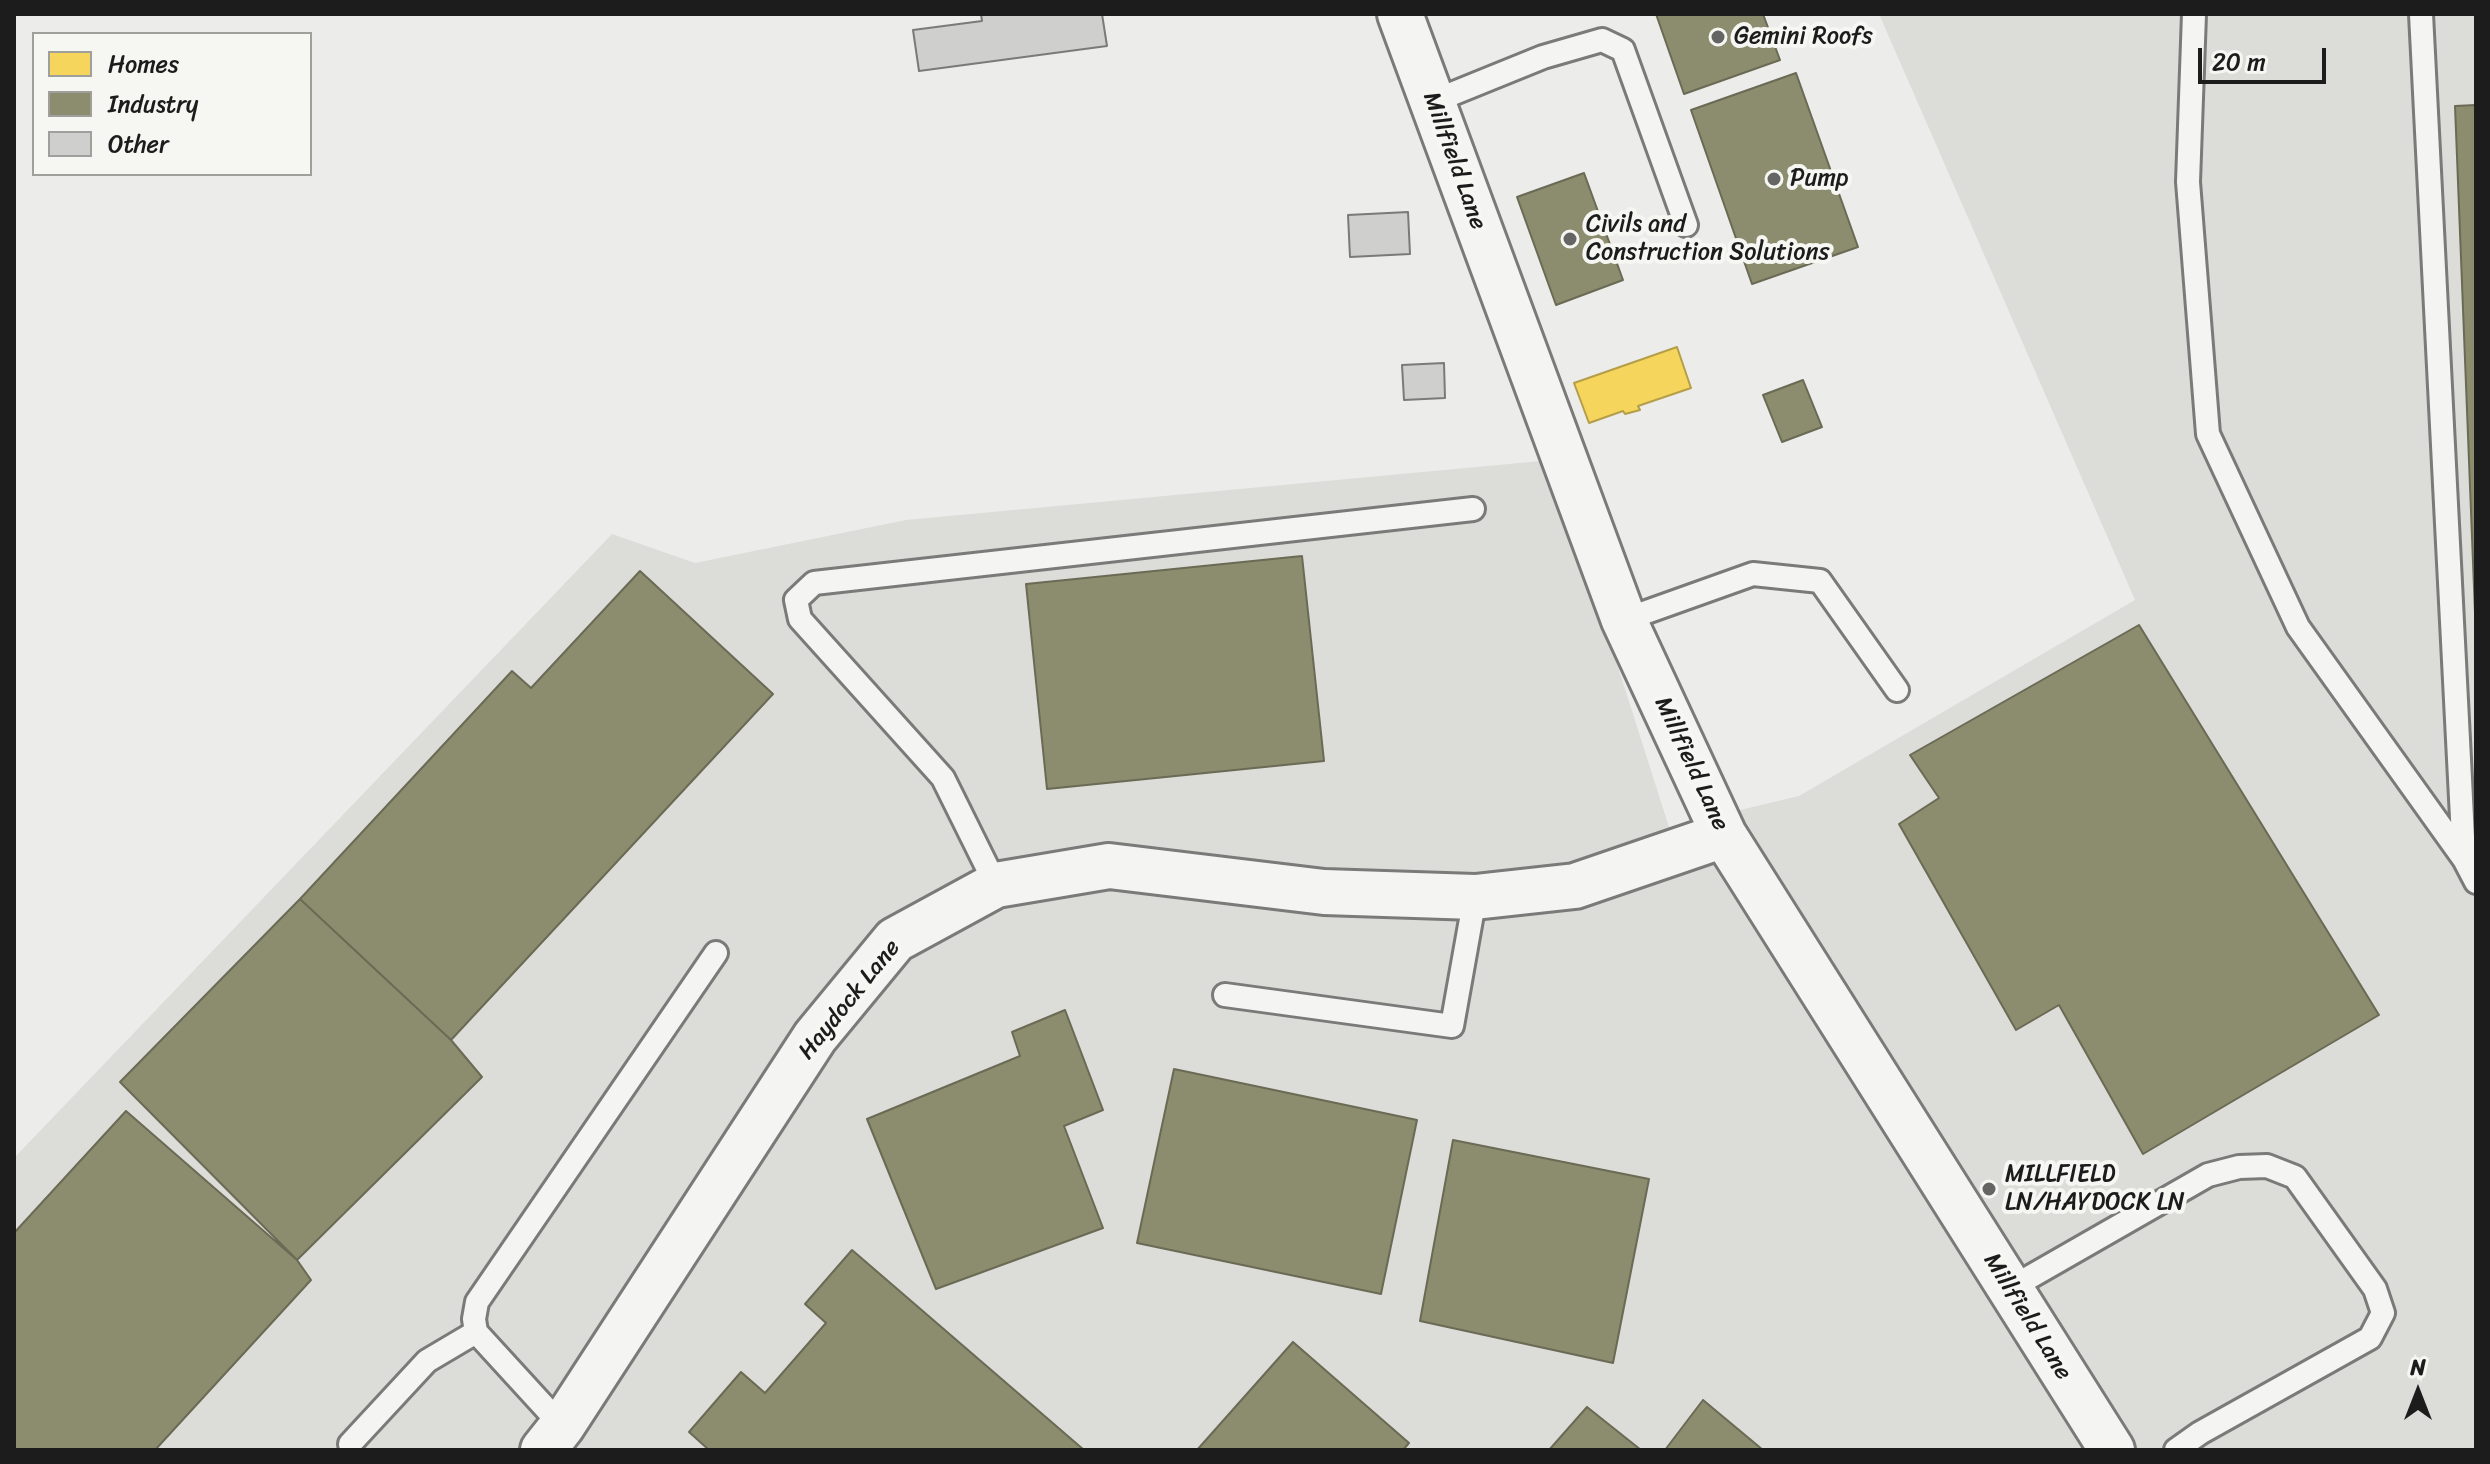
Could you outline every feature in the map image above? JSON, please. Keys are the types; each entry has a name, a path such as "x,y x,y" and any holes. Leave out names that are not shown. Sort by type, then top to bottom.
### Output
{"street":[{"name":"Millfield Lane","path":"1400,14 1624,620 1724,835 2112,1450"},
{"name":"Haydock Lane","path":"552,1438 815,1037 895,940 996,885 1109,866 1324,892 1475,897 1575,886 1724,835"}],"lane":[{"path":"2194,14 2188,182 2208,434 2298,627 2470,858"},
{"path":"2421,14 2470,858 2476,882"},
{"path":"1432,102 1543,57 1602,40 1623,50 1686,225"},
{"path":"996,885 943,778 800,619 796,600 814,583 1473,509"},
{"path":"1624,620 1753,574 1820,581 1897,690"},
{"path":"1225,995 1452,1026 1475,897"},
{"path":"552,1438 476,1332 474,1319 477,1302 716,953"},
{"path":"2009,1289 2208,1175 2239,1167 2267,1166 2295,1177 2375,1289 2383,1313 2370,1338 2200,1433 2176,1450"},
{"path":"350,1444 427,1361 476,1332"}],"shaded area":[{"path":"1879,14 2476,14 2476,1450 14,1450 14,1158 612,534 695,563 906,520 1552,460 1669,827 1799,796 2135,600"}],"building: Homes":[{"path":"1677,347 1691,388 1638,406 1640,410 1625,414 1623,411 1589,423 1574,383"}],"building: Industry":[{"name":"Gemini Roofs","path":"1656,14 1763,14 1780,60 1684,94"},
{"name":"Pump","path":"1796,73 1858,247 1752,284 1691,110"},
{"path":"2476,105 2476,638 2455,106"},
{"name":"Civils and Construction Solutions","path":"1584,173 1623,280 1556,305 1517,197"},
{"path":"1803,380 1822,427 1782,442 1763,395"},
{"path":"1302,556 1324,761 1047,789 1026,584"},
{"path":"640,571 773,694 451,1040 300,899 512,671 531,688"},
{"path":"2139,625 2379,1015 2143,1154 2059,1005 2016,1030 1899,824 1939,798 1910,755"},
{"path":"300,899 451,1040 482,1077 297,1260 120,1082"},
{"path":"1065,1010 1103,1110 1064,1126 1103,1228 936,1289 867,1119 1020,1056 1012,1032"},
{"path":"1174,1069 1417,1120 1381,1294 1137,1243"},
{"path":"126,1111 297,1260 311,1280 155,1450 14,1450 14,1233"},
{"path":"1453,1140 1649,1179 1613,1363 1420,1321"},
{"path":"852,1250 1084,1450 709,1450 689,1432 741,1372 765,1393 826,1323 805,1304"},
{"path":"1293,1342 1409,1443 1403,1450 1197,1450"},
{"path":"1703,1400 1763,1450 1665,1450"},
{"path":"1587,1407 1641,1450 1549,1450"}],"building: Other":[{"path":"981,14 1102,14 1107,46 919,71 913,30 982,21"},
{"path":"1408,212 1410,254 1350,257 1348,215"},
{"path":"1444,363 1445,398 1404,400 1402,365"}],"place":[{"name":"Gemini Roofs","path":"1718,37"},
{"name":"Pump","path":"1774,179"},
{"name":"Civils and Construction Solutions","path":"1570,239"},
{"name":"MILLFIELD LN/HAYDOCK LN","path":"1989,1189"}]}
